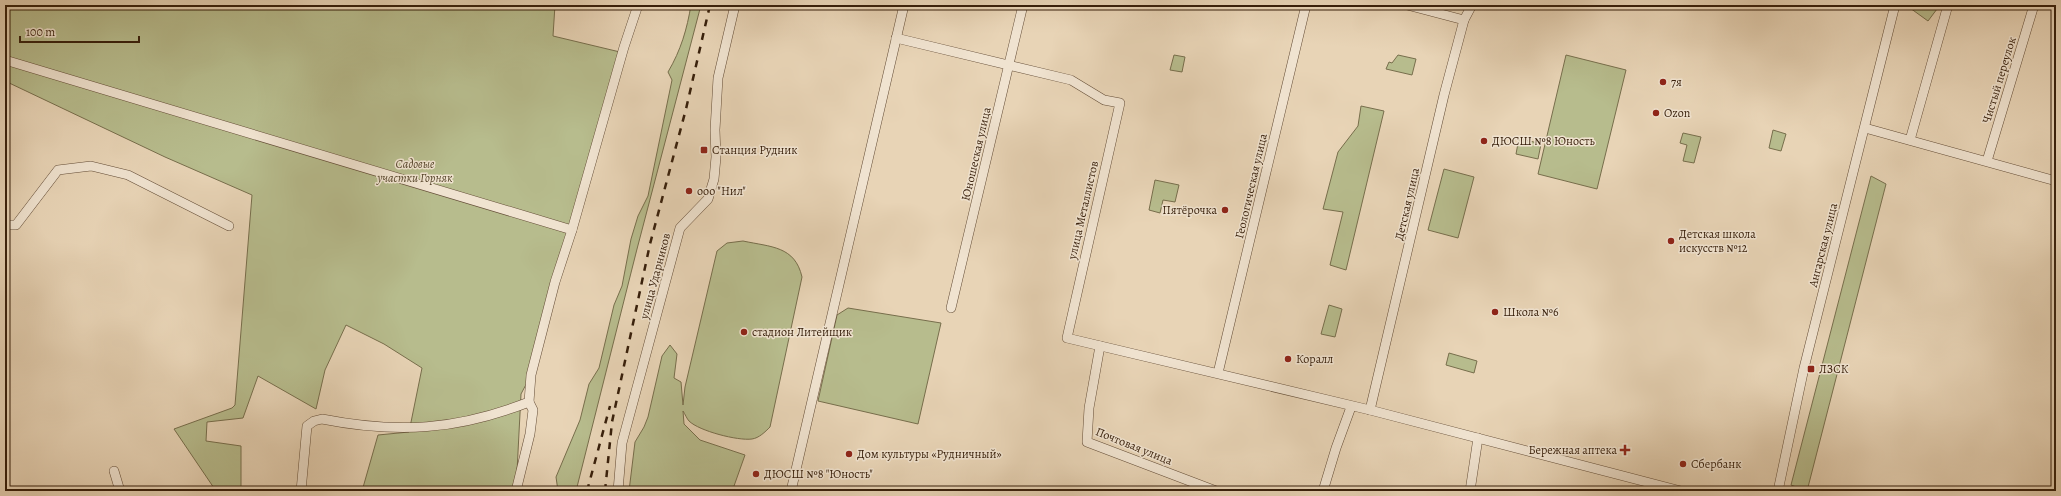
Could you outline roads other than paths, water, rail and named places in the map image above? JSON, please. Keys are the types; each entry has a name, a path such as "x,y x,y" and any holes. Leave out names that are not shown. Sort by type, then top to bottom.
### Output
{"street":[{"path":"516,491 530,434 533,410 529,402 531,375 555,282 572,230 624,47 638,5"},
{"name":"улица Ударников","path":"618,491 622,443 680,228 708,199 714,179 718,78 735,5"},
{"path":"792,491 904,5"},
{"name":"Юношеская улица","path":"951,308 1023,5"},
{"name":"Геологическая улица","path":"1218,373 1306,5"},
{"path":"1407,5 1464,20"},
{"name":"Детская улица","path":"1370,410 1444,95 1464,20 1472,5"},
{"name":"Ангарская улица","path":"1778,491 1804,368 1895,5"},
{"path":"1910,140 1948,5"},
{"name":"Чистый переулок","path":"1987,161 2034,5"},
{"path":"896,38 1008,65"},
{"path":"5,60 572,230"},
{"name":"улица Металлистов","path":"1008,65 1071,80 1104,100 1120,103 1067,338 1100,346"},
{"path":"1865,128 2056,181"},
{"path":"5,225 16,225 58,170 91,166 128,174 229,226"},
{"path":"1100,346 1218,373 1351,407 1370,410 1681,491"},
{"name":"Почтовая улица","path":"1100,346 1089,408 1087,442 1216,491"},
{"path":"301,491 307,426 314,421 322,420 371,428 430,428 493,416 529,402"},
{"path":"1324,491 1336,448 1351,407"},
{"path":"1470,491 1478,438"},
{"path":"114,471 120,491"}],"railway":[{"path":"605,491 612,422 650,244 686,109 710,5"},
{"path":"587,491 610,406"}],"place":[{"name":"7я","path":"1663,82"},
{"name":"Ozon","path":"1656,113"},
{"name":"ДЮСШ №8 Юность","path":"1484,141"},
{"name":"Станция Рудник","path":"704,150"},
{"name":"ооо \"Нил\"","path":"689,191"},
{"name":"Пятёрочка","path":"1225,210"},
{"name":"Детская школа искусств №12","path":"1671,241"},
{"name":"Школа №6","path":"1495,312"},
{"name":"стадион Литейщик","path":"744,332"},
{"name":"Коралл","path":"1288,359"},
{"name":"ЛЗСК","path":"1811,369"},
{"name":"Бережная аптека","path":"1625,450"},
{"name":"Дом культуры «Рудничный»","path":"849,454"},
{"name":"Сбербанк","path":"1683,464"},
{"name":"ДЮСШ №8 \"Юность\"","path":"756,474"}],"park label":[{"name":"Садовые участки Горняк","path":"415,171"}]}
